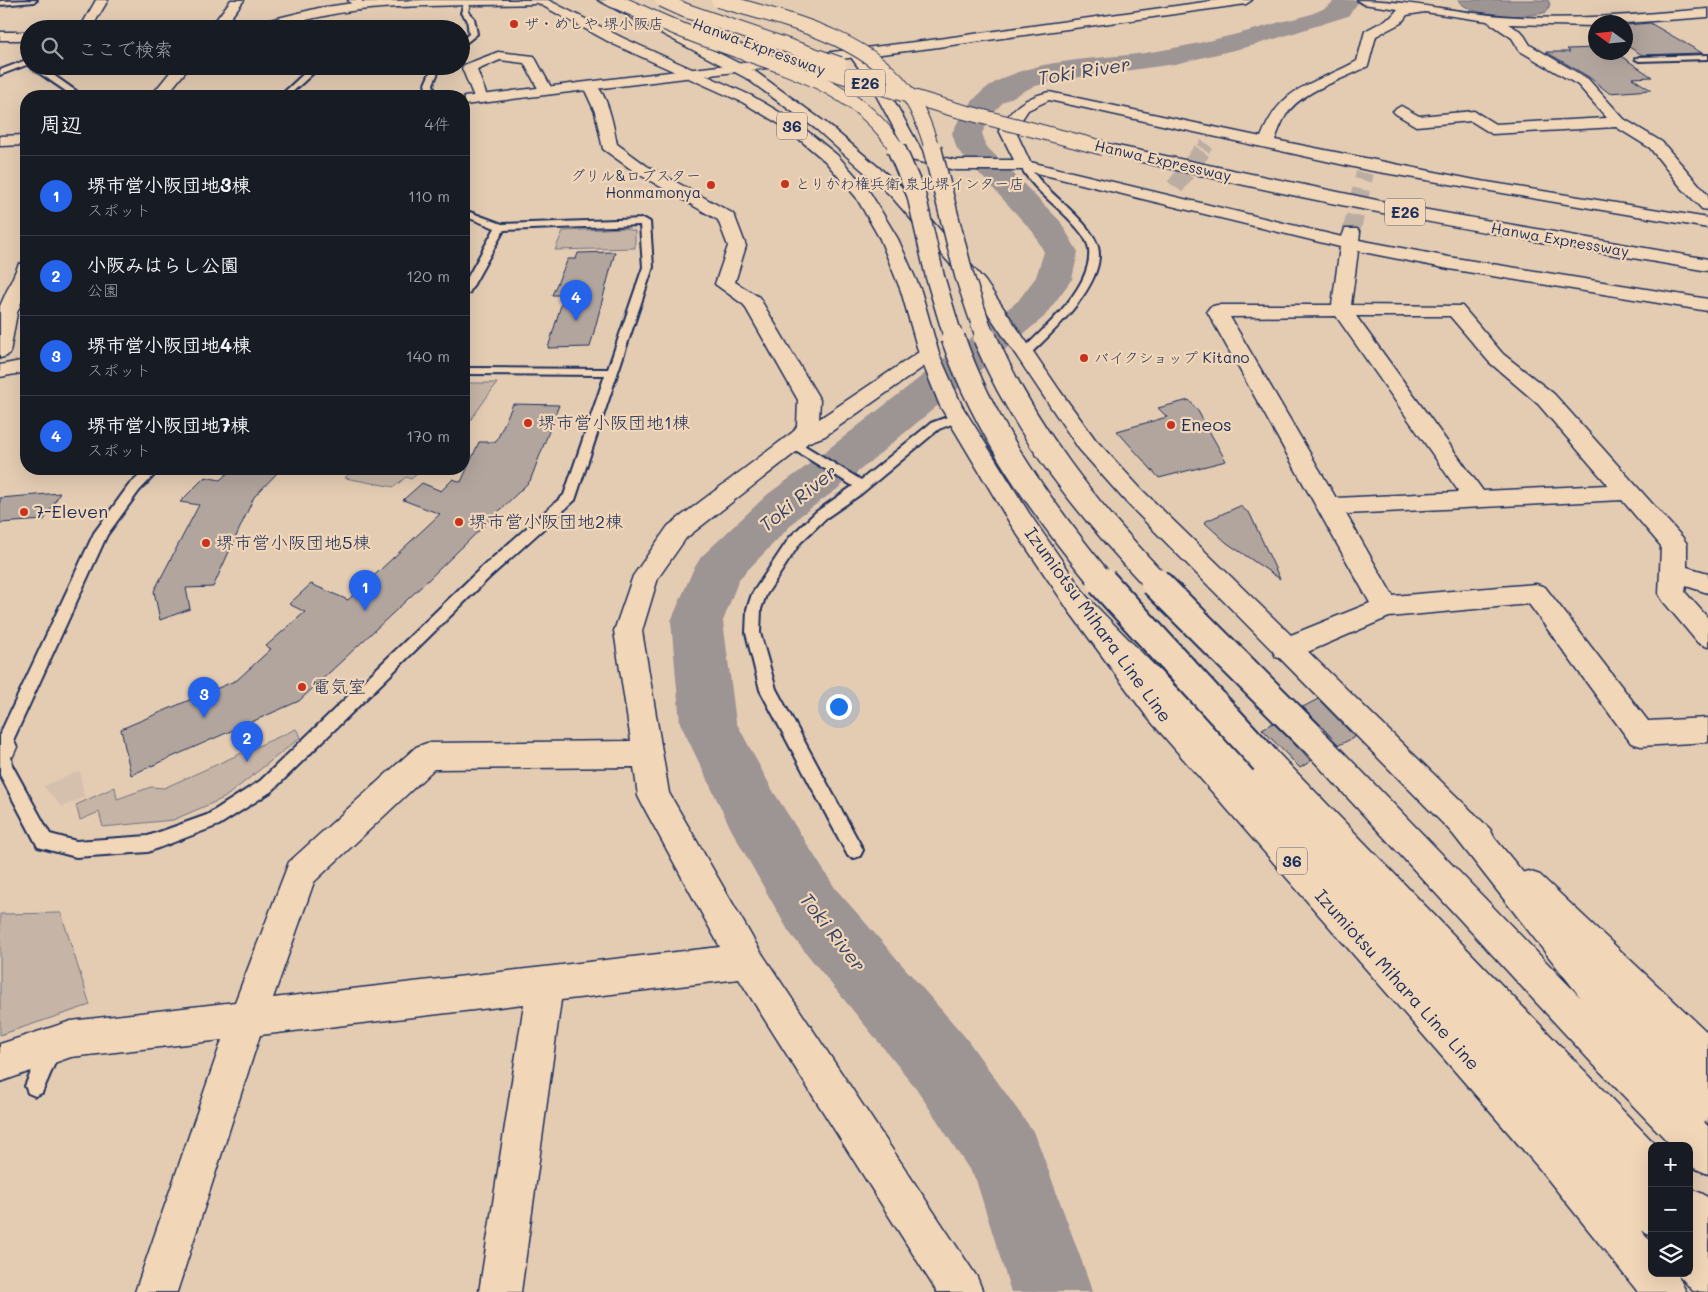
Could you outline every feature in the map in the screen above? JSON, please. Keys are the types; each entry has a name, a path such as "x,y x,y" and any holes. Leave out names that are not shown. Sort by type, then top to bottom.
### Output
{"main road":[{"path":"91,20 102,0"},
{"path":"222,20 238,0"},
{"path":"287,20 357,3 467,3 534,0"},
{"name":"Izumiotsu Mihara Line Line","path":"538,0 618,41 693,73 747,99 791,125 831,158 864,196 889,238 911,292 931,358 955,411 1020,519 1078,604 1157,709 1552,1153 1665,1292"},
{"name":"36","path":"604,0 751,75 821,126 896,191 990,300 1052,396 1094,452 1134,496 1463,823 1708,1058"},
{"path":"613,0 703,39 791,70 823,85 851,101 875,120 894,140 914,189 945,316 960,359 980,403 1007,452 1073,546 1157,644 1648,1164"},
{"name":"Hanwa Expressway","path":"633,0 827,72 944,106 1108,142 1316,182 1498,216 1708,250"},
{"name":"Hanwa Expressway","path":"662,0 684,10 839,64 1108,142 1308,193 1526,235 1708,265"},
{"path":"717,0 800,27 851,48 889,72 903,87 913,103 931,145 964,274 991,351 1039,439 1074,488 1115,537 1171,597 1310,737 1606,1050 1708,1154"},
{"path":"470,100 931,44 1246,0"},
{"path":"1362,0 1492,19 1571,23 1684,16 1708,12"},
{"path":"1684,0 1708,12"},
{"path":"1266,143 1279,114 1313,87 1363,63 1368,50 1367,40 1370,34 1396,20 1400,12 1417,10 1465,14"},
{"path":"1684,16 1708,28"},
{"path":"1492,19 1517,35 1525,48 1583,82 1619,122 1656,145 1686,182 1708,205"},
{"path":"0,36 20,36"},
{"path":"855,53 876,81 917,157 955,165 1024,165 1169,193 1351,238 1534,277 1708,305"},
{"path":"481,99 470,68 498,56 529,59 546,91"},
{"path":"163,90 176,75"},
{"path":"590,86 603,112 609,146 640,169 726,217 737,246 725,284 752,301 809,400 808,426 797,441"},
{"path":"1024,165 1007,130 1017,109 1036,98 1049,96 1211,138 1266,143 1366,169 1708,223"},
{"path":"1401,111 1416,121 1474,116 1492,129 1619,122"},
{"path":"0,141 20,140"},
{"path":"1351,238 1341,310 1476,499"},
{"path":"0,352 4,313 20,280"},
{"path":"1386,607 1217,311 1455,310 1496,358 1546,399 1674,544 1672,594 1708,636"},
{"path":"931,358 817,431 797,441 677,532 646,576 628,631 654,796 747,961 962,1292"},
{"path":"0,372 20,367"},
{"path":"1329,507 1627,492"},
{"path":"1674,572 1708,583"},
{"path":"1286,649 1386,607 1536,594 1641,734 1708,730"},
{"path":"1078,604 1310,846 1648,1211"},
{"path":"156,1292 247,1019 301,873 427,756 648,754"},
{"path":"1463,823 1607,1003 1708,1104"},
{"path":"0,1064 71,1039 747,961"},
{"path":"500,1292 545,984"},
{"path":"1693,1212 1708,1228"},
{"path":"1693,1260 1708,1276"}],"lane":[{"path":"0,3 34,0"},
{"path":"467,3 464,13 470,18 473,34 470,37"},
{"path":"1639,59 1708,56"},
{"path":"0,74 20,66"},
{"path":"50,75 67,90"},
{"path":"291,90 308,75"},
{"path":"430,90 429,84 433,75"},
{"path":"1022,350 1044,336 1085,284 1092,272 1095,259 1093,247 1077,222 1030,179 1024,165"},
{"path":"148,475 134,488 101,533 1,747 4,766 44,841 76,849 148,844 213,820 266,786 485,574 570,497 648,267 645,222 501,227 470,215"},
{"path":"470,282 501,227"},
{"path":"470,371 613,372"},
{"path":"854,850 768,690 753,633 754,609 759,594 795,540 821,515 862,486 955,411"},
{"path":"797,441 862,486"},
{"path":"35,1086 52,1045"}],"shaded area":[{"path":"1458,0 1548,0 1550,4 1547,12 1513,16 1474,10 1464,6"},
{"path":"624,228 635,231 635,248 555,250 563,231"},
{"path":"470,383 497,383 470,421"},
{"path":"347,475 416,475 411,479 406,477 394,487 345,478"},
{"path":"296,729 301,737 224,798 173,820 103,827 99,812 80,820 76,805 115,787 117,799 151,787 164,788"},
{"path":"80,771 84,797 62,807 43,786"},
{"path":"61,913 90,1005 0,1035 0,914"}],"building":[{"path":"1650,23 1702,53 1642,55 1633,49 1633,24"},
{"path":"1588,48 1588,60 1627,60 1652,77 1632,78 1651,90 1609,93 1589,77 1546,52 1570,52 1567,49"},
{"path":"615,252 590,347 548,348 564,295 552,295 568,259 576,259 578,253"},
{"path":"1189,400 1198,411 1226,461 1159,478 1117,431 1167,417 1158,408"},
{"path":"513,404 559,405 530,481 299,701 131,775 121,729 237,680 271,649 266,646 305,612 289,604 311,584 348,600 440,514 403,500 422,483 441,491 453,479 461,482 464,475 470,475 470,462 479,442 496,442"},
{"name":"堺市営小阪団地5棟","path":"225,475 275,475 254,497 213,587 186,588 190,609 160,620 154,591 199,505 180,502 205,477 220,480"},
{"name":"7-Eleven","path":"60,493 44,520 0,523 0,498"},
{"path":"1240,506 1250,514 1280,579 1227,543 1204,522"},
{"path":"1318,699 1355,737 1339,745 1303,707"},
{"path":"1273,723 1311,761 1300,768 1262,729"}],"waterway":[{"name":"Toki River","path":"1052,1292 1008,1161 941,1063 812,910 752,810 708,723 697,621 718,570 784,505 820,479 1031,309 1054,279 1061,252 1048,228 972,149 967,133 978,113 993,96 1006,88 1040,75 1175,56 1270,34 1339,11 1348,0"}],"tunnel":[{"path":"1203,149 1207,144"},
{"path":"1175,187 1204,148"},
{"path":"1351,233 1365,173"}],"place":[{"name":"ザ・めしや 堺小阪店","path":"514,24"},
{"name":"とりかわ権兵衛 泉北堺インター店","path":"785,184"},
{"name":"グリル&ロブスター Honmamonya","path":"711,185"},
{"name":"堺市営小阪団地7棟","path":"576,321"},
{"name":"バイクショップ Kitano","path":"1084,358"},
{"name":"堺市営小阪団地1棟","path":"528,423"},
{"name":"Eneos","path":"1171,425"},
{"name":"7-Eleven","path":"24,512"},
{"name":"堺市営小阪団地2棟","path":"459,522"},
{"name":"堺市営小阪団地5棟","path":"206,543"},
{"name":"堺市営小阪団地3棟","path":"365,611"},
{"name":"電気室","path":"302,687"},
{"name":"堺市営小阪団地4棟","path":"204,718"},
{"name":"小阪みはらし公園","path":"247,762"}]}
